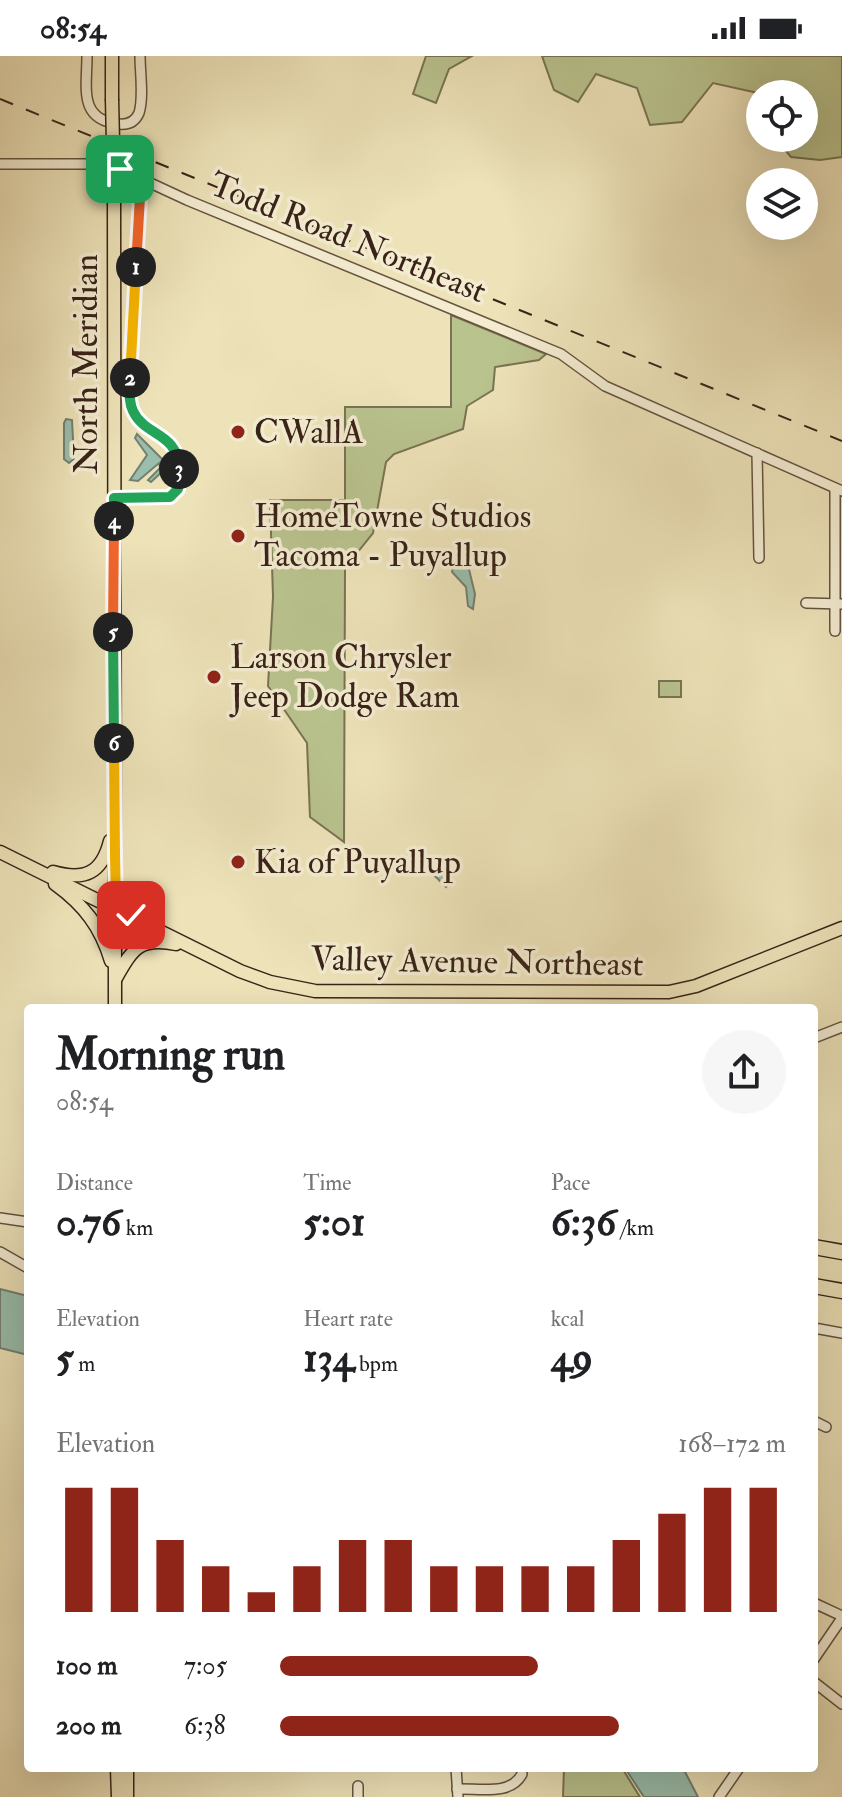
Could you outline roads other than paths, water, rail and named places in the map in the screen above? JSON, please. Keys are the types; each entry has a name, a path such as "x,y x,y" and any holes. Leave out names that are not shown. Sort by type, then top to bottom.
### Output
{"highway":[{"path":"818,1248 842,1252"},
{"path":"818,1287 842,1291"}],"main road":[{"name":"North Meridian","path":"112,56 115,1004"},
{"path":"4,854 57,874 82,875 103,863 115,822"},
{"path":"4,854 30,866 76,900 89,914 103,938 115,980"},
{"name":"Valley Avenue Northeast","path":"30,866 248,974 315,991 669,992 710,981 842,928"},
{"path":"115,980 129,955 141,945 158,941 191,947"},
{"path":"116,1797 120,1772"},
{"path":"121,1772 127,1797"}],"street":[{"path":"87,56 87,101 91,112 104,122 125,124 133,121 140,109 140,56"},
{"name":"Todd Road Northeast","path":"0,164 95,164 116,168 561,354 605,386 839,490"},
{"path":"114,498 170,497 177,492 180,484 179,460 175,450 170,442 138,418 130,400 141,179"},
{"path":"757,453 759,558"},
{"path":"835,631 839,604 839,490"},
{"path":"806,603 839,604"},
{"path":"818,1036 842,1027"},
{"path":"0,1218 24,1221"},
{"path":"0,1252 24,1266"},
{"path":"818,1329 842,1333"},
{"path":"818,1423 826,1427"},
{"path":"818,1605 842,1617 818,1653"},
{"path":"818,1685 842,1704"},
{"path":"456,1772 458,1793 505,1788 514,1785 522,1774"},
{"path":"721,1796 736,1772"},
{"path":"358,1786 358,1797"}],"railway":[{"path":"0,99 842,441"}],"place":[{"name":"CWallA","path":"238,432"},
{"name":"HomeTowne Studios Tacoma - Puyallup","path":"238,536"},
{"name":"Larson Chrysler Jeep Dodge Ram","path":"214,677"},
{"name":"Kia of Puyallup","path":"238,862"}]}
